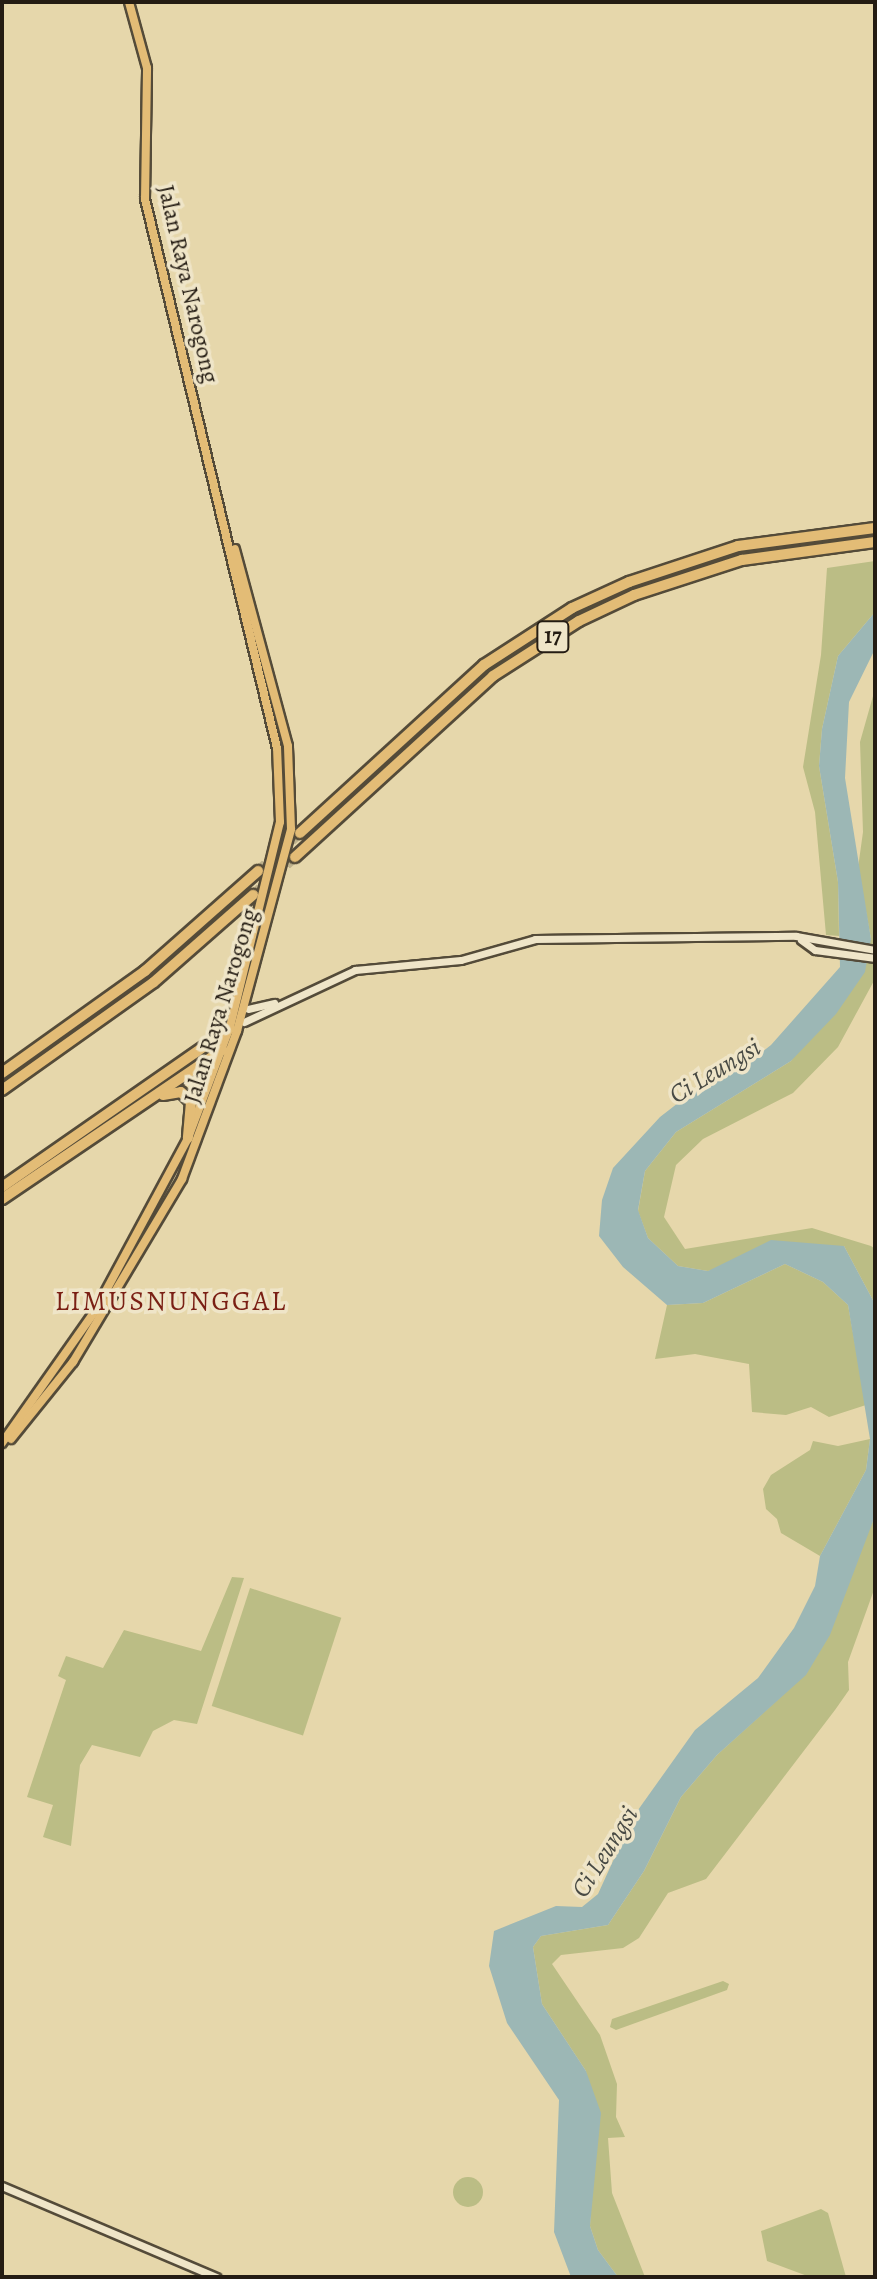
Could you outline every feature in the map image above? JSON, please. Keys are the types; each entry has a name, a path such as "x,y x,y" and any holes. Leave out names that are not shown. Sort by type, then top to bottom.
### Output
{"highway":[{"name":"17","path":"300,833 484,665 572,608 629,582 738,546 875,528"},
{"name":"17","path":"295,857 493,676 579,621 634,595 742,560 875,542"},
{"path":"2,1072 145,971 258,871"},
{"path":"2,1090 132,1000 253,895"},
{"path":"2,1187 233,1030"},
{"path":"2,1199 226,1052"},
{"path":"150,1100 173,1091 187,1096 193,1110 188,1138"}],"main road":[{"name":"Jalan Raya Narogong","path":"129,2 147,68 144,185 148,214 226,526 282,781 277,843 233,1030"},
{"name":"Jalan Raya Narogong","path":"2,1446 48,1396 103,1315 176,1192 212,1110 226,1052 258,961 291,829 293,777 241,567 226,526"},
{"path":"212,1110 244,1022 258,961"},
{"name":"Jalan Raya Narogong","path":"2,1446 95,1311 188,1138 226,1052"}],"street":[{"path":"248,1009 257,1011 355,970 461,960 535,939 796,936 832,948 873,954"},
{"path":"244,1022 291,998"},
{"path":"2,2186 216,2277"}],"green space":[{"path":"875,561 875,612 838,656 822,729 819,766 838,882 839,936 826,935 815,812 803,767 821,655 827,568"},
{"path":"875,689 875,979 838,1047 793,1093 703,1139 676,1165 664,1217 685,1249 812,1228 871,1246 875,1249 875,1304 844,1246 708,1271 678,1266 648,1238 638,1211 645,1171 676,1132 791,1061 871,939 858,868 863,832 860,742"},
{"path":"785,1264 823,1282 848,1305 866,1405 829,1417 811,1407 786,1415 752,1412 749,1364 695,1354 655,1359 667,1305 703,1303"},
{"path":"870,1439 866,1470 820,1556 781,1533 777,1519 766,1509 763,1489 771,1475 810,1450 813,1441 838,1446"},
{"path":"875,1516 875,1587 848,1662 849,1690 835,1710 706,1879 668,1893 639,1938 623,1948 561,1955 552,1964 600,2035 617,2084 616,2117 625,2137 608,2138 612,2193 645,2277 618,2277 598,2250 590,2226 593,2167 586,2071 542,2004 533,1947 541,1936 608,1925 644,1871 681,1797 717,1755 806,1674"},
{"path":"232,1577 244,1578 197,1724 174,1720 153,1731 140,1757 92,1745 80,1765 71,1846 43,1837 53,1805 27,1797 66,1680 58,1676 66,1656 103,1668 124,1630 201,1651"},
{"path":"250,1588 341,1618 303,1736 212,1706"},
{"path":"723,1981 729,1984 727,1990 616,2030 610,2027 612,2019"},
{"path":"468,2177 474,2178 482,2186 482,2198 474,2206 468,2207 462,2206 454,2198 453,2192 454,2186 462,2178"},
{"path":"821,2209 828,2213 846,2277 810,2277 767,2261 761,2231"}],"water":[{"path":"875,612 875,649 849,702 845,778 871,939 865,972 836,1014 791,1061 676,1132 645,1171 638,1210 648,1238 678,1266 708,1271 771,1240 844,1246 875,1304 875,1516 830,1635 806,1675 717,1755 681,1797 644,1871 608,1925 541,1936 533,1947 542,2004 586,2071 601,2113 590,2226 598,2250 618,2277 571,2277 554,2232 559,2100 507,2023 489,1966 494,1931 556,1906 582,1907 598,1894 633,1817 695,1730 758,1678 794,1628 815,1586 820,1556 866,1470 870,1439 848,1305 823,1282 785,1264 703,1303 667,1305 623,1267 599,1236 602,1200 613,1168 660,1117 709,1079 741,1068 771,1045 840,967 838,882 819,766 822,729 838,656"}],"tunnel":[{"path":"258,871 300,833"},
{"path":"253,895 295,857"}],"district":[{"name":"LIMUSNUNGGAL","path":"171,1301"}],"water label":[{"name":"Ci Leungsi","path":"715,1071"},
{"name":"Ci Leungsi","path":"605,1852"}]}
